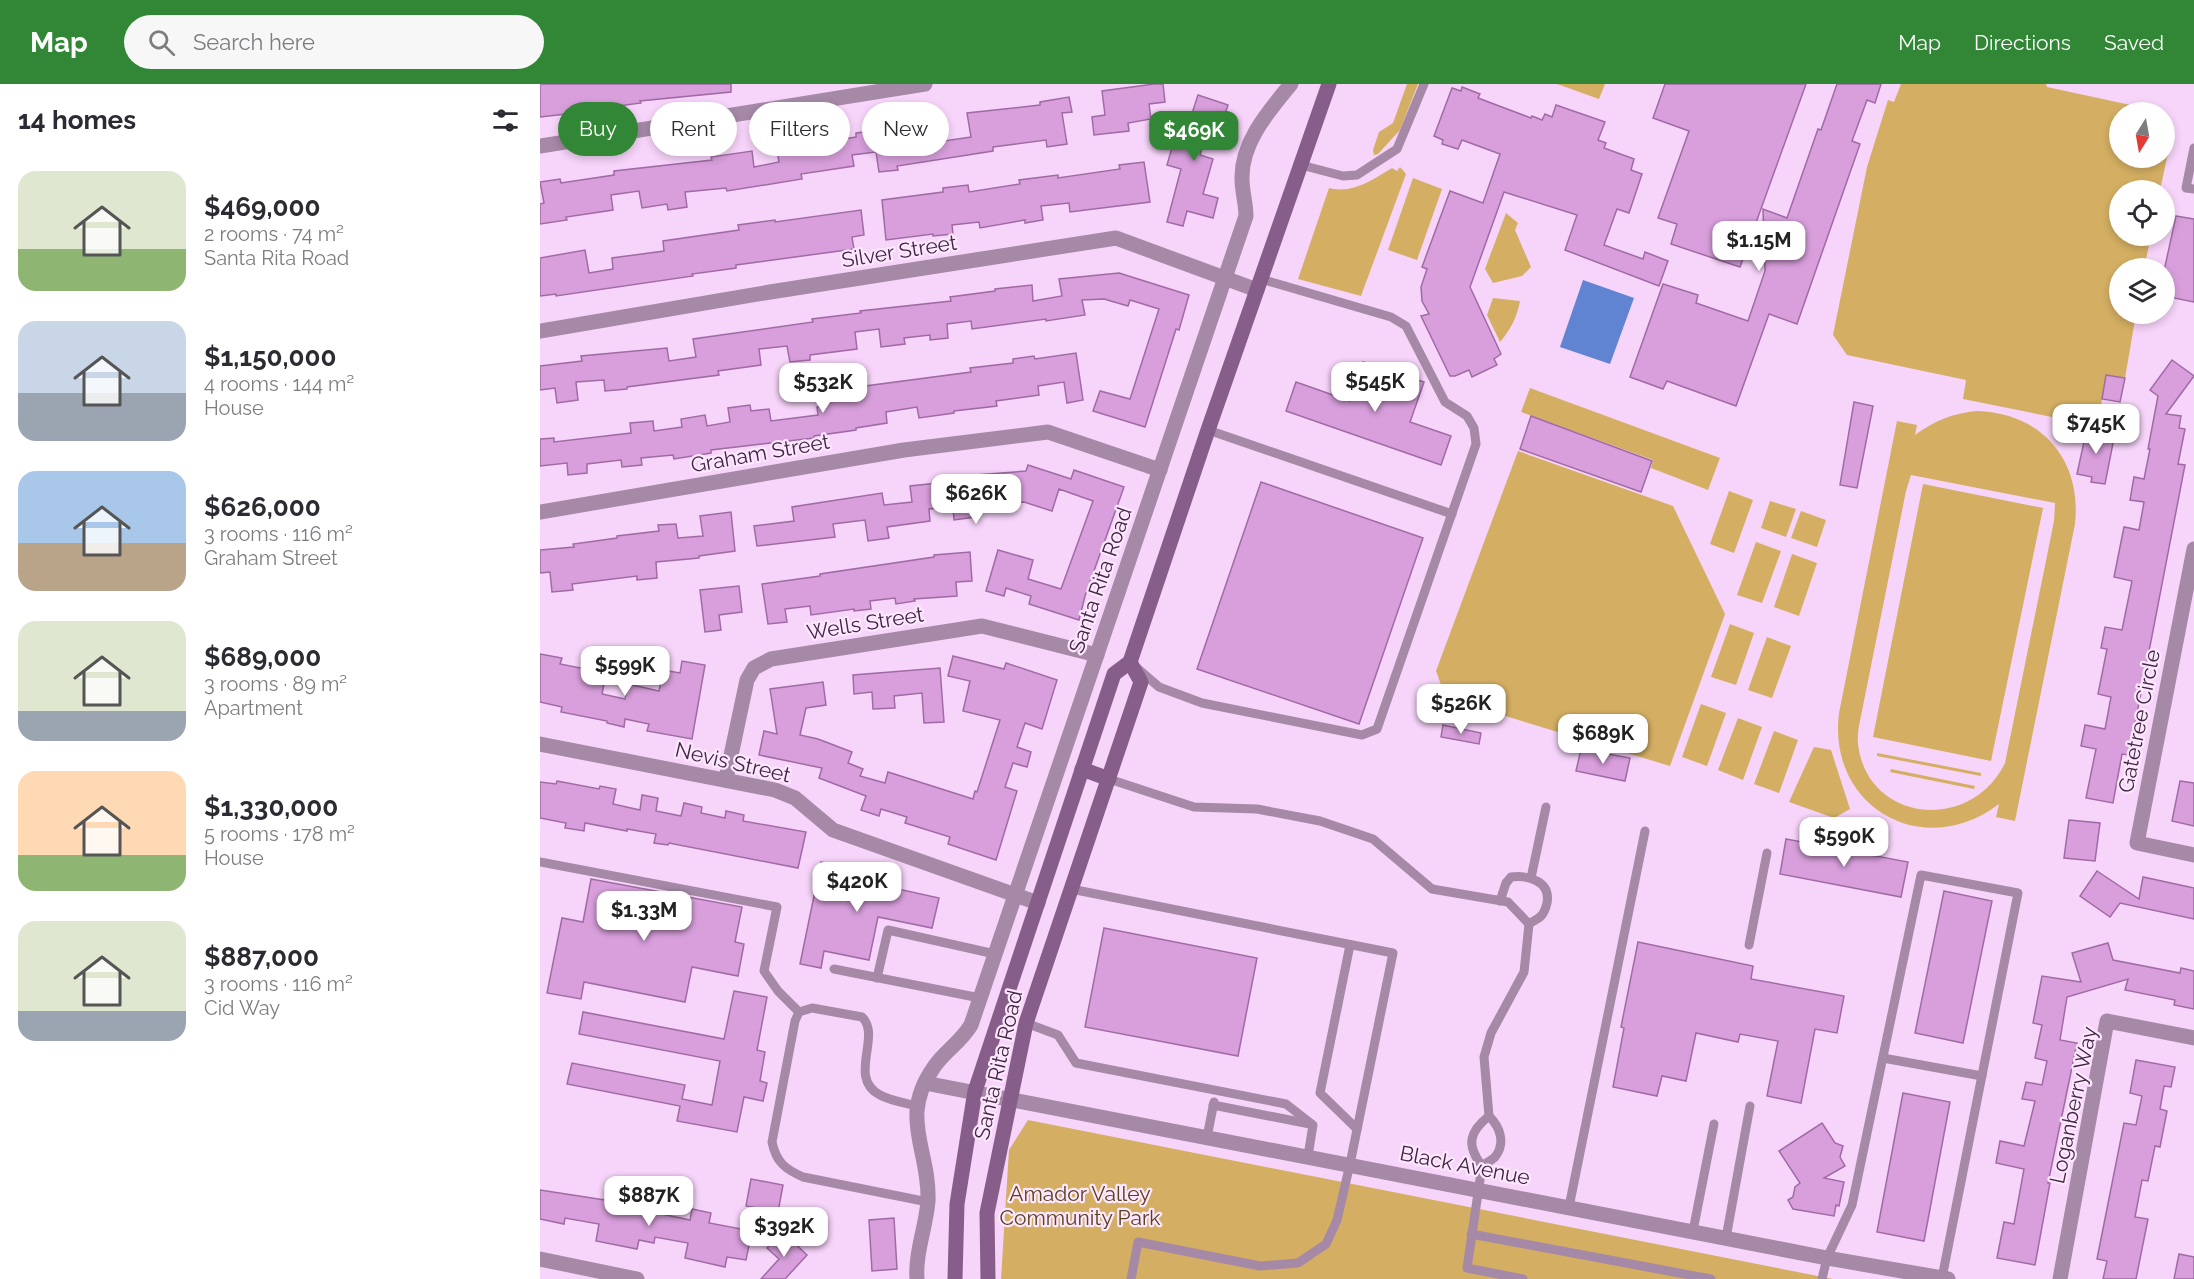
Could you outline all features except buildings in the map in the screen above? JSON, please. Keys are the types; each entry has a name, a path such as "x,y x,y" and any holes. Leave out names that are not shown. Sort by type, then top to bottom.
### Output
{"main road":[{"name":"Santa Rita Road","path":"955,1279 957,1204 975,1091 1114,674 1130,662 1329,84"},
{"name":"Santa Rita Road","path":"988,1279 987,1213 1026,1023 1141,682 1130,662"},
{"path":"1082,769 1109,779"}],"street":[{"path":"540,146 925,84"},
{"name":"Santa Rita Road","path":"917,1106 925,1083 934,1067 962,1039 980,998 1246,216 1242,177 1245,156 1254,135 1288,85"},
{"name":"Silver Street","path":"540,331 770,292 1116,238 1226,278 1259,284"},
{"name":"Graham Street","path":"540,512 904,450 1048,432 1160,470"},
{"name":"Gatetree Circle","path":"2194,549 2137,843 2194,855"},
{"name":"Wells Street","path":"726,779 747,680 754,668 771,659 982,626 1097,655"},
{"name":"Nevis Street","path":"540,744 775,789 795,798 833,830 1038,903"},
{"name":"Loganberry Way","path":"2060,1279 2108,1021 2194,1038"},
{"name":"Black Avenue","path":"925,1083 1945,1279"},
{"path":"917,1106 915,1122 926,1178 928,1202 916,1267 917,1279"},
{"path":"540,1260 637,1279"}],"lane":[{"path":"1301,165 1343,176 1357,175 1387,156 1396,149 1424,84"},
{"path":"2194,148 2186,188 2194,189"},
{"path":"1130,662 1159,687 1202,703 1362,735 1377,729 1476,444 1474,428 1467,416 1444,402 1406,326 1391,317 1259,284"},
{"path":"1208,430 1452,514"},
{"path":"1109,779 1194,807 1257,809 1320,821 1373,839 1432,889 1508,902 1529,924"},
{"path":"1531,878 1546,807"},
{"path":"1569,1207 1645,831"},
{"path":"1749,945 1767,853"},
{"path":"540,862 777,907 764,971 778,991 799,1012"},
{"path":"1822,1279 1827,1258 1852,1205 1921,875 2018,893 1945,1279"},
{"path":"1482,1166 1495,1157 1500,1146 1501,1132 1497,1123 1489,1116 1484,1057 1491,1033 1524,972 1529,924 1542,915 1548,898 1544,885 1523,876 1511,877 1506,883 1500,901"},
{"path":"1071,889 1393,954 1350,1164 1337,1220 1326,1244 1298,1263 1260,1266 1138,1242 1131,1279"},
{"path":"877,978 888,930 995,954"},
{"path":"1350,945 1320,1093 1357,1129"},
{"path":"834,969 980,998"},
{"path":"917,1106 879,1095 868,1084 865,1071 870,1029 862,1017 812,1008 799,1012 795,1022 772,1142 780,1163 788,1171 803,1177 928,1202"},
{"path":"1026,1023 1058,1035 1076,1063 1286,1104 1313,1125"},
{"path":"1883,1058 1982,1076"},
{"path":"1207,1137 1216,1091"},
{"path":"1213,1106 1313,1125"},
{"path":"1726,1238 1750,1106"},
{"path":"1489,1116 1477,1126 1471,1139 1474,1156 1482,1166 1467,1268 1523,1279"},
{"path":"1694,1231 1714,1124"},
{"path":"1308,1156 1313,1125"},
{"path":"1471,1234 1711,1279"}],"green space":[{"path":"1407,84 1418,84 1400,130 1378,154 1374,155 1373,150 1379,132 1393,123"},
{"path":"1557,84 1605,84 1599,99"},
{"path":"1901,84 2046,84 2047,87 2117,102 2109,102 2109,168 2165,168 2162,180 2109,180 2109,246 2149,246 2146,258 2109,258 2109,324 2134,324 2125,378 2106,375 2101,405 2090,404 2087,424 1963,399 1966,380 1847,355 1833,335 1867,167 1888,100 1894,102"},
{"path":"1400,167 1406,174 1361,296 1298,279 1329,188 1354,187 1392,168 1397,171"},
{"path":"1413,178 1442,189 1417,260 1388,250"},
{"path":"1506,213 1518,223 1515,230 1531,267 1522,276 1493,283 1485,269"},
{"path":"1493,298 1520,301 1513,323 1500,342 1487,315"},
{"path":"1530,388 1720,458 1708,490 1651,468 1653,460 1521,412"},
{"path":"1977,411 2021,420 2053,444 2072,480 2075,524 2015,821 1996,817 1999,804 1970,821 1940,827 1912,825 1886,816 1864,798 1848,775 1839,746 1839,713 1897,421 1917,425 1915,435 1944,418","holes":["1911,475 2055,503 2054,521 2005,763 1989,786 1969,801 1946,809 1922,809 1900,803 1880,790 1866,770 1858,737"]},
{"path":"1518,451 1673,506 1725,614 1670,766 1446,698 1436,671"},
{"path":"1923,484 2043,508 1991,761 1873,737"},
{"path":"1729,491 1753,500 1734,553 1710,544"},
{"path":"1770,501 1796,509 1786,537 1761,528"},
{"path":"1801,511 1826,520 1817,547 1791,538"},
{"path":"1756,542 1781,551 1762,603 1737,595"},
{"path":"1792,554 1817,563 1799,616 1774,607"},
{"path":"1730,624 1754,633 1736,685 1711,677"},
{"path":"1767,637 1791,646 1772,698 1748,690"},
{"path":"1701,704 1726,713 1707,766 1682,757"},
{"path":"1738,718 1762,727 1743,780 1718,770"},
{"path":"1774,731 1798,740 1779,793 1754,784"},
{"path":"1814,747 1831,750 1850,809 1834,818 1789,802"},
{"path":"1877,753 1981,773 1981,776 1877,756"},
{"path":"1891,769 1975,786 1974,789 1890,772"},
{"name":"Amador Valley Community Park","path":"1028,1120 1833,1279 1001,1279 1009,1150"}],"water":[{"path":"1583,280 1634,298 1610,364 1560,347"}]}
